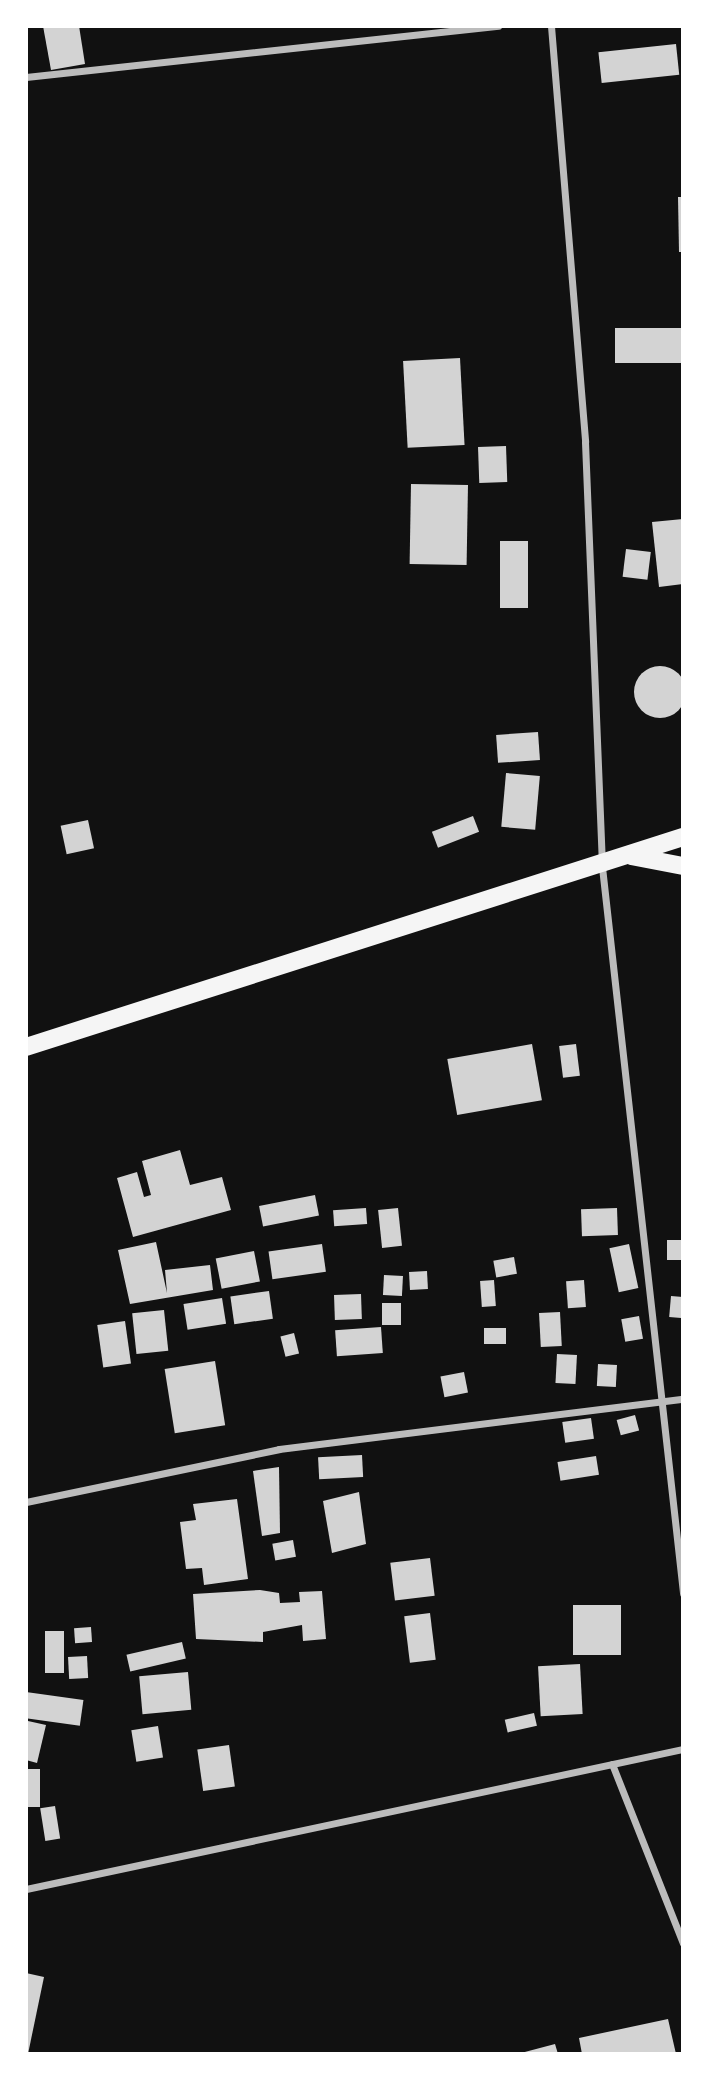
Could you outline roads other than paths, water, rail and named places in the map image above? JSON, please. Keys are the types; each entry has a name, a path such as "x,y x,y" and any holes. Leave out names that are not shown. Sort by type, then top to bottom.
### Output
{"main road":[{"path":"26,1047 603,867 683,837"},
{"path":"628,856 683,866"}],"street":[{"path":"26,77 498,26"},
{"path":"551,26 585,442 603,867 683,1593"},
{"path":"26,1502 279,1449 683,1399"},
{"path":"26,1889 683,1749"},
{"path":"612,1764 683,1943"}]}
